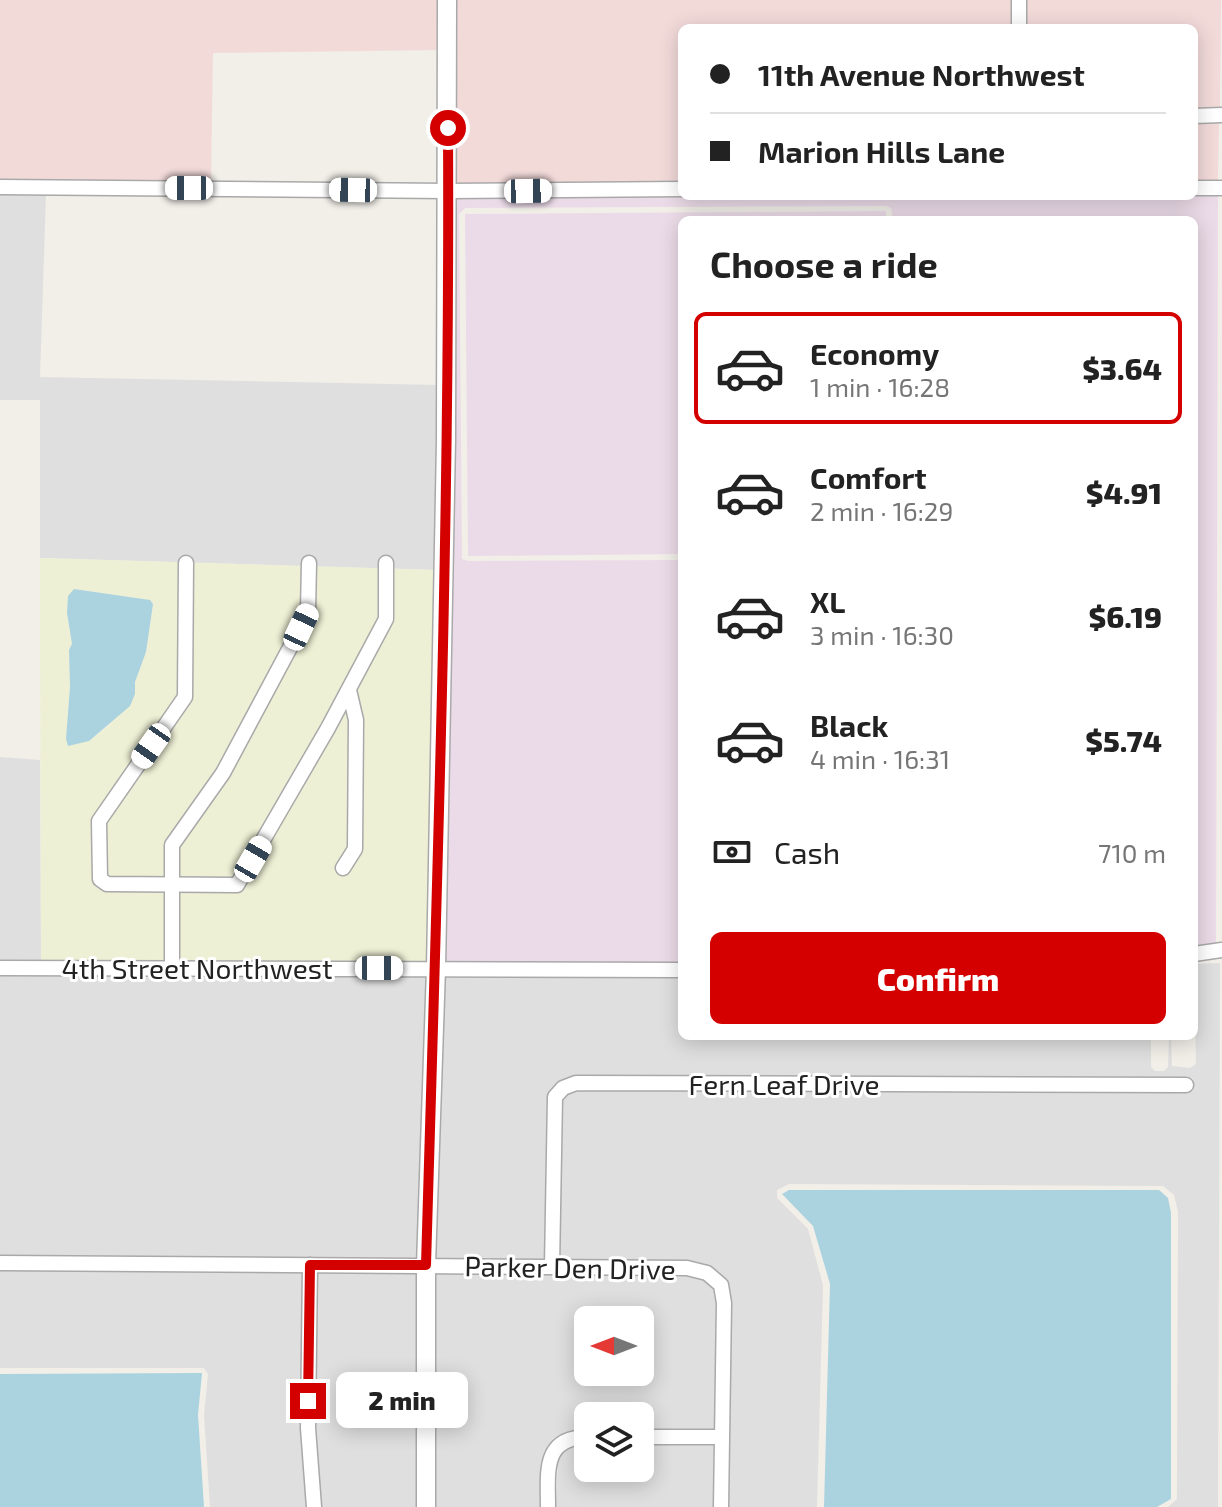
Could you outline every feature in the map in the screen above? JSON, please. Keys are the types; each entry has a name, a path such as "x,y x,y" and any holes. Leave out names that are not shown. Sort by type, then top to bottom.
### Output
{"street":[{"path":"426,1507 426,1265 436,968 446,456 447,0"},
{"path":"1019,0 1019,24"},
{"path":"1198,116 1222,115"},
{"path":"0,187 448,191 678,189"},
{"path":"1198,188 1222,188"},
{"path":"186,563 185,697 99,821 100,879 107,884 237,885 349,690 386,619 386,563"},
{"path":"172,968 172,845 234,755 308,611 309,563"},
{"path":"343,868 355,849 356,720 349,690"},
{"path":"1198,953 1222,950"},
{"name":"4th Street Northwest","path":"0,968 678,970"},
{"name":"Fern Leaf Drive","path":"552,1266 555,1097 563,1088 576,1083 1186,1085"},
{"name":"Parker Den Drive","path":"0,1263 552,1266 687,1268 707,1273 721,1285 724,1303 721,1507"},
{"path":"310,1265 308,1428 314,1507"},
{"path":"548,1507 551,1454 559,1444 574,1437"},
{"path":"654,1437 721,1437"}],"shaded area":[{"path":"0,0 440,0 440,50 213,53 211,182 0,180"},
{"path":"455,0 1012,0 1012,24 678,24 678,183 455,185"},
{"path":"1027,0 1221,0 1220,109 1198,109 1198,24 1027,24"},
{"path":"1219,122 1218,181 1198,181 1198,123"},
{"path":"0,194 46,194 40,377 439,385 436,570 40,558 40,400 0,400"},
{"path":"1198,195 1218,195 1216,944 1198,947 1198,216 892,216 891,208 886,206 465,208 459,214 462,559 678,560 678,963 443,962 455,198 1198,200"},
{"path":"886,211 886,216 678,216 678,554 468,556 465,214"},
{"path":"0,757 40,760 41,961 0,961"},
{"path":"1220,963 1218,1507 1168,1507 1177,1499 1178,1212 1174,1195 1163,1186 789,1184 777,1190 777,1198 808,1229 823,1285 817,1507 728,1507 731,1303 726,1280 709,1266 689,1262 560,1259 560,1116 562,1100 577,1090 1193,1091 1193,1078 573,1077 557,1084 547,1097 544,1259 434,1258 443,978 678,977 678,1040 1151,1040 1151,1067 1155,1071 1164,1071 1168,1067 1169,1040 1172,1066 1190,1068 1196,1064 1198,964"},
{"path":"0,974 428,977 419,1258 0,1256"},
{"path":"0,1270 303,1272 300,1428 306,1507 210,1507 204,1415 208,1374 204,1368 0,1368"},
{"path":"318,1272 419,1272 418,1507 321,1507 316,1428"},
{"path":"434,1272 686,1275 703,1279 714,1288 716,1303 714,1431 654,1431 654,1402 574,1402 574,1431 555,1439 545,1451 541,1469 541,1507 434,1507"},
{"path":"574,1444 574,1482 654,1482 654,1444 714,1444 713,1507 556,1507 558,1457 564,1449"}],"green space":[{"path":"40,558 436,570 428,962 41,961","holes":["74,589 150,600 153,604 146,652 135,682 135,694 108,726 89,741 66,739 69,650 72,644 67,613"]}],"water":[{"path":"74,589 150,600 153,604 146,652 130,706 89,741 68,746 69,650 72,644 67,613 68,596"},
{"path":"789,1190 1159,1190 1168,1198 1171,1213 1171,1499 1157,1507 824,1507 830,1284 813,1226 782,1194"},
{"path":"202,1373 198,1415 204,1507 0,1507 0,1374"}],"route":[{"path":"308,1401 310,1265 426,1265 436,968 446,440 448,128"}]}
